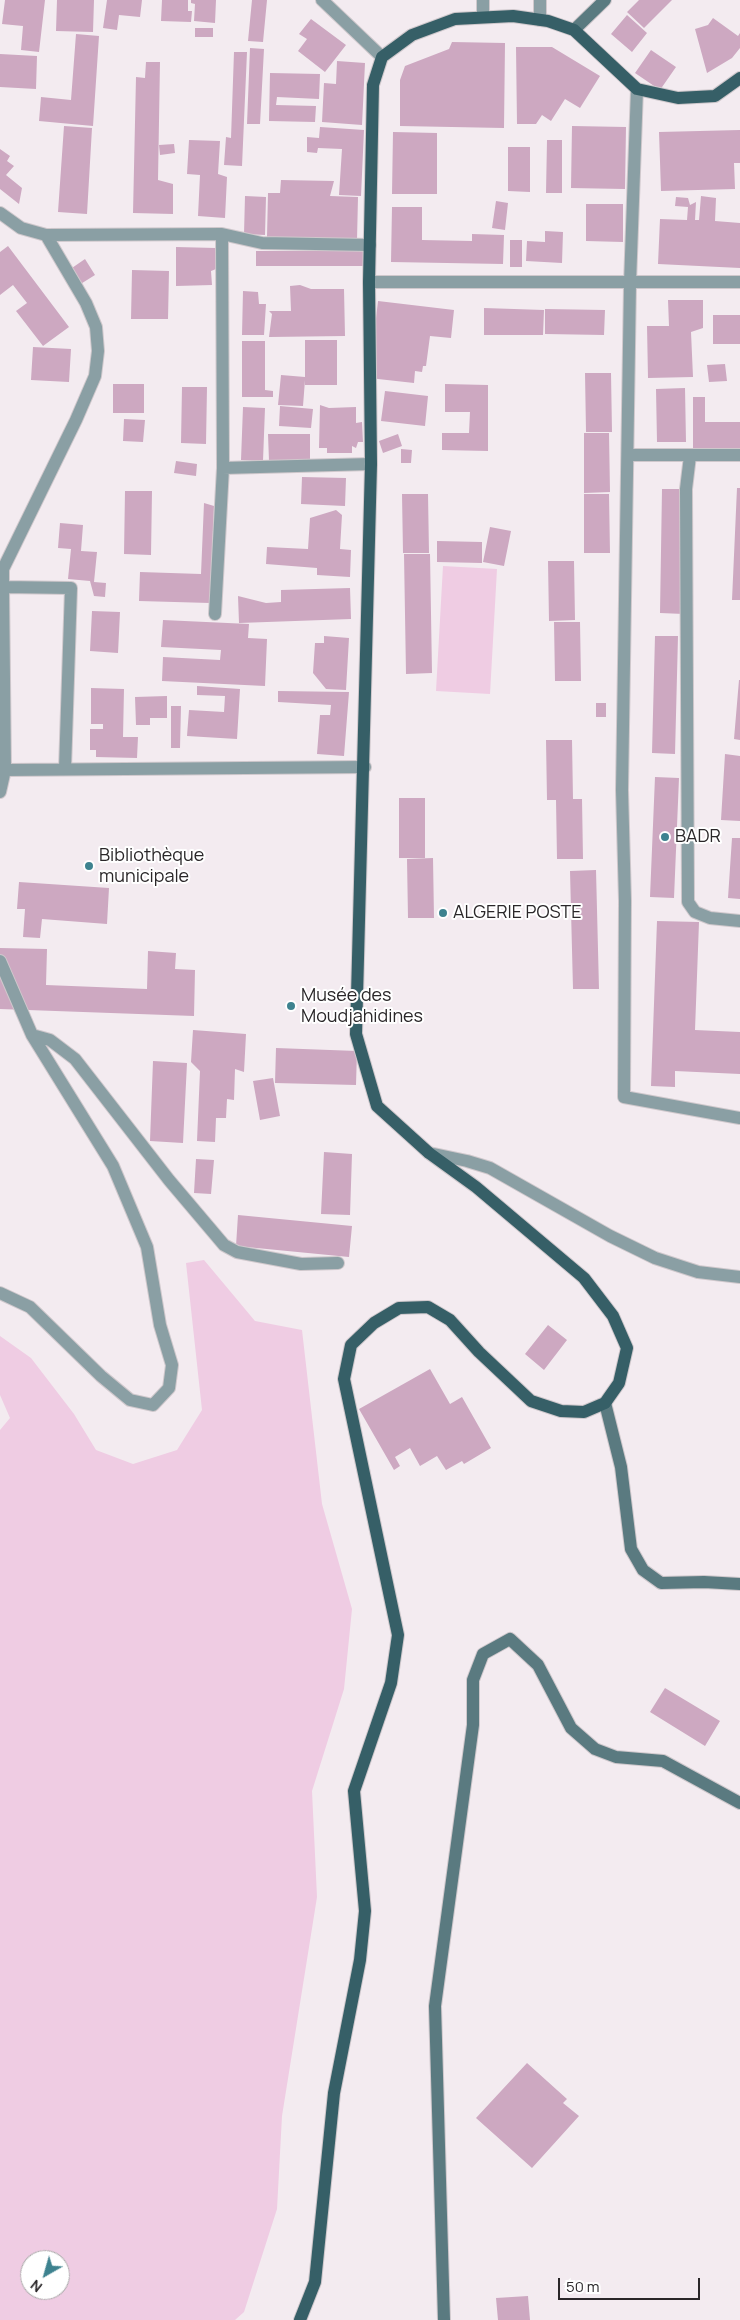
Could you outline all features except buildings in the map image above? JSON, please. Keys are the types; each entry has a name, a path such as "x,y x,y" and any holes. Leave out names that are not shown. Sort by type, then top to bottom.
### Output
{"main road":[{"path":"300,2320 315,2282 334,2093 360,1960 366,1911 354,1791 391,1684 398,1635 344,1378 351,1345 374,1323 399,1308 428,1307 450,1320 479,1352 531,1401 561,1412 584,1412 605,1403 619,1383 627,1348 613,1316 584,1278 476,1187 429,1153 377,1106 356,1034 372,464 369,282 373,85 382,57 412,35 455,19 513,16 540,20 574,30 637,89 678,98 715,96 740,78"}],"street":[{"path":"322,0 382,57"},
{"path":"483,0 483,17"},
{"path":"540,0 540,20"},
{"path":"574,30 605,0"},
{"path":"637,89 630,282 622,790 625,901 624,1097 740,1118"},
{"path":"0,213 22,228 46,235 222,234 262,243 370,245"},
{"path":"215,614 223,468 222,234"},
{"path":"0,792 5,770 1,586 3,569 76,420 95,376 98,351 96,327 86,303 46,235"},
{"path":"369,282 740,282"},
{"path":"628,456 740,455"},
{"path":"690,456 686,490 688,902 695,912 710,918 740,921"},
{"path":"223,468 372,464"},
{"path":"1,586 70,588 65,769"},
{"path":"5,770 364,768"},
{"path":"0,961 32,1035 113,1166 147,1247 160,1325 172,1365 169,1388 153,1405 130,1400 101,1376 30,1307 0,1294"},
{"path":"32,1035 50,1040 74,1059 169,1180 224,1245 237,1252 301,1264 338,1263"},
{"path":"429,1153 490,1168 610,1236 655,1258 698,1272 740,1277"},
{"path":"605,1403 621,1467 631,1549 643,1570 661,1583 704,1582 740,1584"},
{"path":"444,2320 435,2006 473,1725 473,1680 483,1654 510,1639 538,1665 572,1728 595,1750 616,1757 663,1761 740,1803"}],"shaded area":[{"path":"443,566 497,569 490,694 436,691"},
{"path":"204,1260 255,1321 302,1330 322,1504 352,1609 344,1689 312,1791 317,1897 282,2116 277,2209 244,2312 235,2320 0,2320 0,1430 10,1418 0,1395 0,1336 31,1358 74,1414 96,1450 133,1464 177,1450 202,1410 186,1263"}],"place":[{"name":"BADR","path":"665,837"},
{"name":"Bibliothèque municipale","path":"89,866"},
{"name":"ALGERIE POSTE","path":"443,913"},
{"name":"Musée des Moudjahidines","path":"291,1006"}]}
